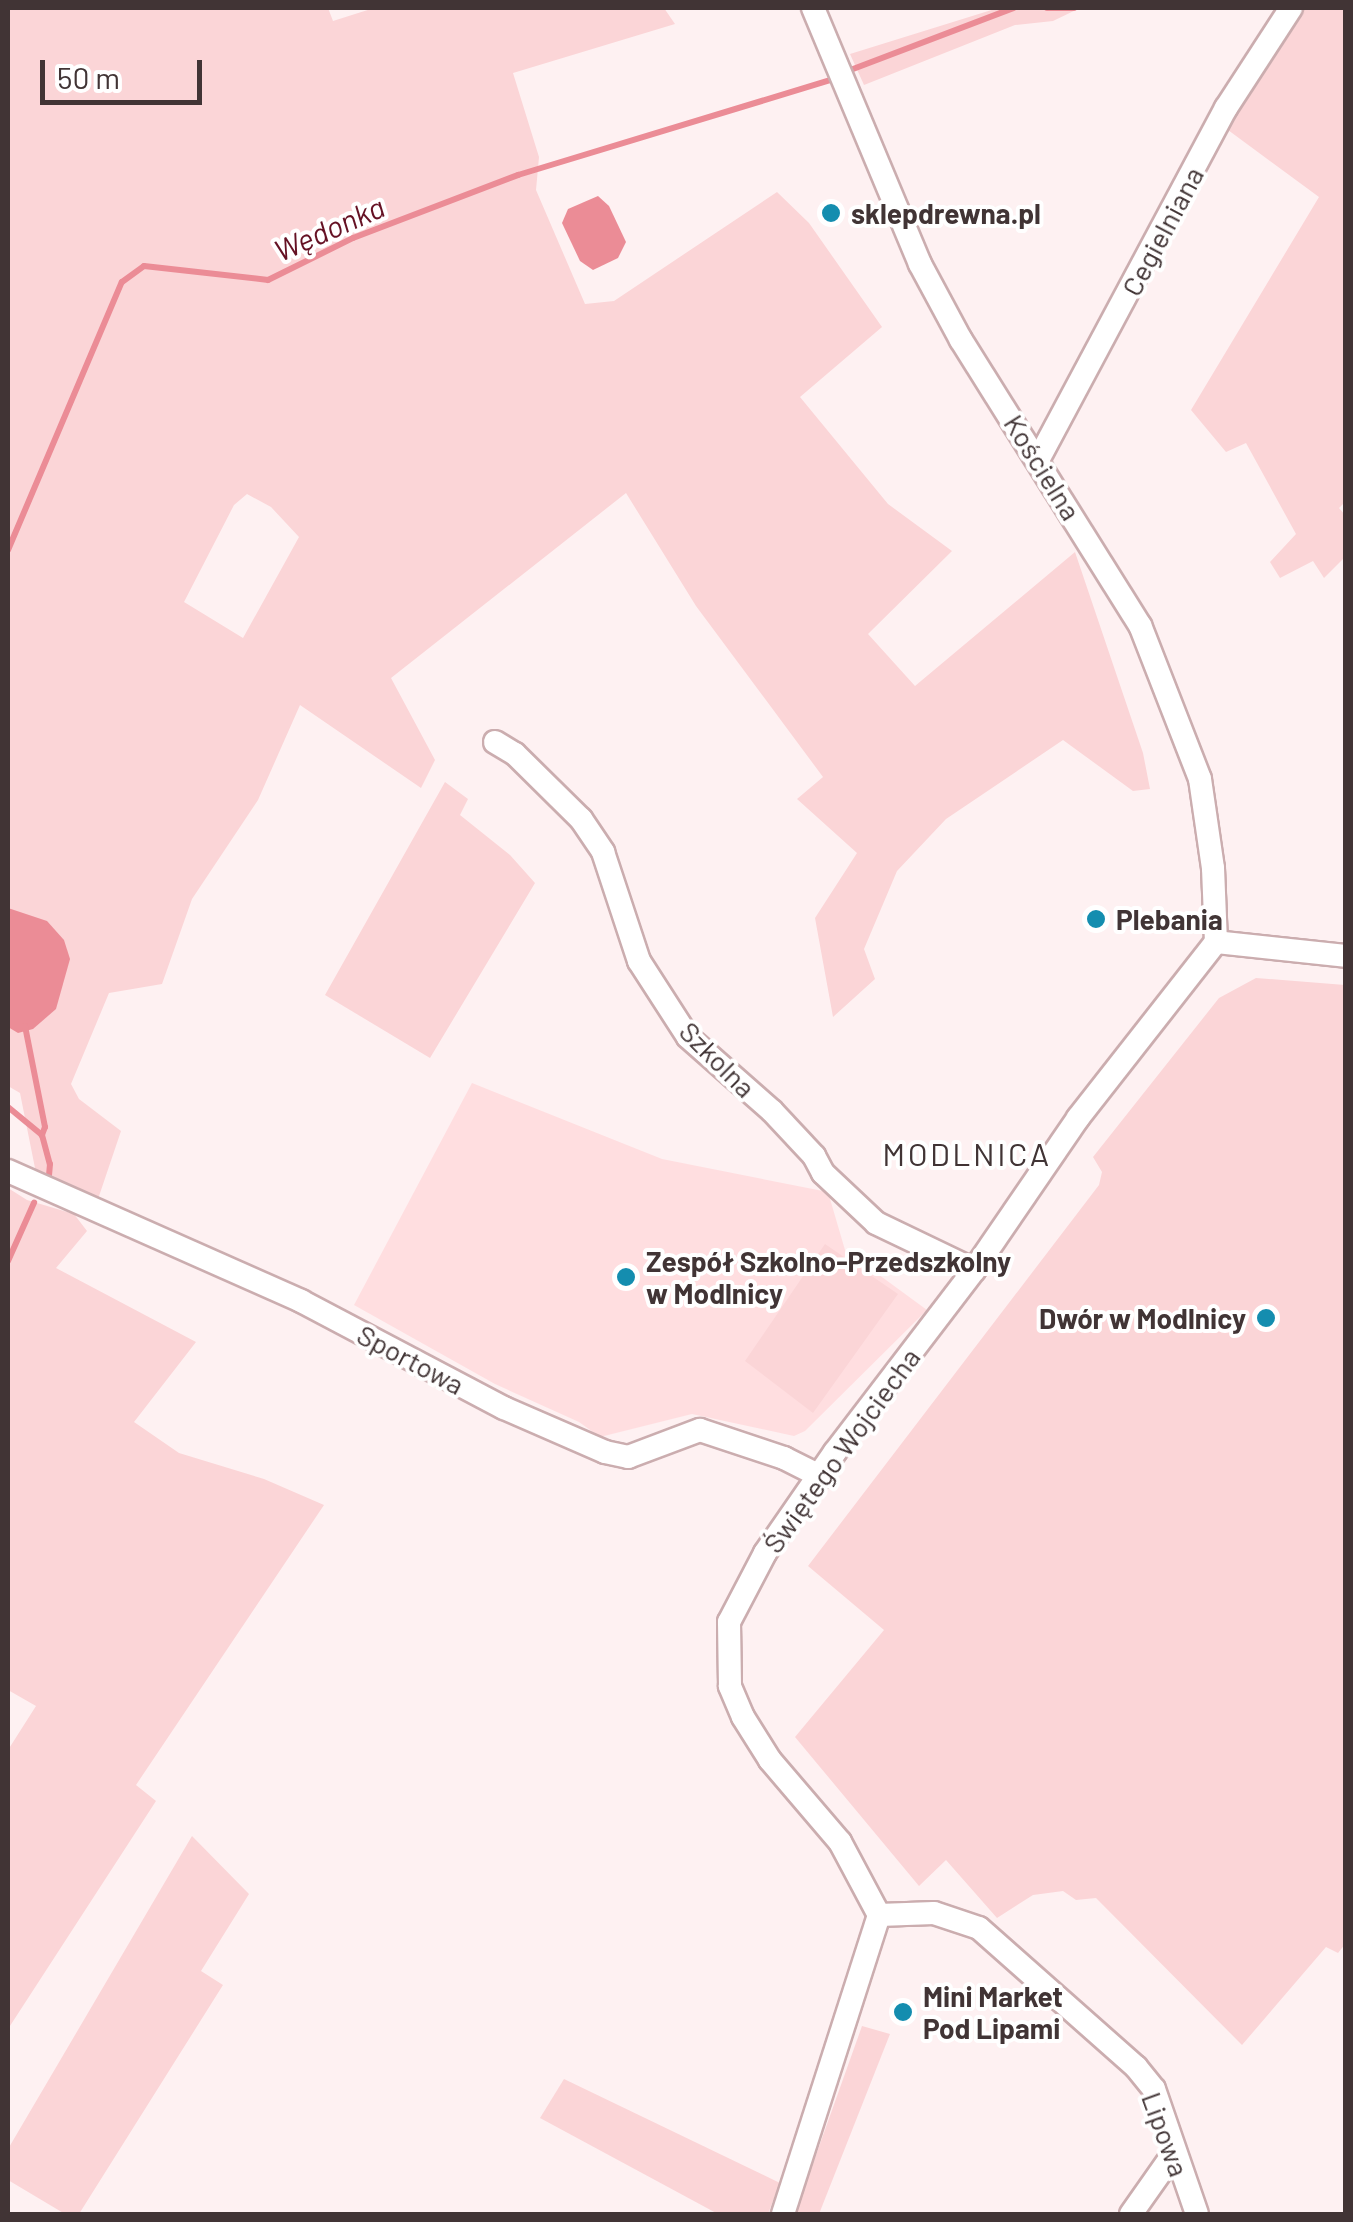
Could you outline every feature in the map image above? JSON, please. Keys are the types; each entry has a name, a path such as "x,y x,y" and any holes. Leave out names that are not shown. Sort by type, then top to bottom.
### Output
{"street":[{"name":"Kościelna","path":"813,8 920,264 961,340 1039,458 1140,625 1200,780 1213,868 1216,942"},
{"name":"Cegielniana","path":"1039,458 1226,108 1291,8"},
{"name":"Szkolna","path":"495,742 515,754 581,820 604,852 640,961 688,1037 772,1111 814,1156 823,1173 876,1223 974,1270"},
{"path":"1216,942 1346,956"},
{"name":"Świętego Wojciecha","path":"878,1914 840,1842 770,1760 743,1717 730,1686 726,1638 756,1569 835,1452 974,1270 1078,1118 1216,942"},
{"name":"Sportowa","path":"8,1170 301,1301 504,1408 605,1452 628,1457 700,1430 784,1458 822,1476"},
{"name":"Lipowa","path":"878,1914 934,1913 962,1920 1010,1952 1136,2067 1154,2089 1197,2214"},
{"path":"783,2214 847,2025 878,1914"},
{"path":"1131,2214 1174,2153"}],"shaded area":[{"path":"8,8 328,8 333,21 374,8 664,8 675,24 513,73 539,157 536,190 585,304 614,301 777,192 809,223 882,327 800,397 888,504 952,551 868,634 915,686 1075,552 1143,753 1150,789 1133,791 1063,740 946,819 897,871 864,949 875,979 833,1017 815,918 857,853 797,799 823,777 696,606 626,493 391,678 435,760 421,788 300,705 258,800 192,899 162,984 109,993 71,1084 79,1099 121,1131 96,1205 37,1178 20,1093 8,1086","holes":["247,494 271,507 299,537 243,638 184,602 234,505"]},
{"path":"998,8 1080,8 1053,21 1015,25 864,85 850,54"},
{"path":"1301,8 1345,8 1346,501 1339,508 1345,515 1346,556 1324,578 1313,561 1280,578 1270,562 1296,534 1246,443 1226,452 1191,410 1319,197 1228,130"},
{"path":"598,196 609,206 626,242 618,258 593,270 580,261 562,223 568,209"},
{"path":"445,782 468,799 460,815 510,855 535,883 430,1058 325,995"},
{"path":"8,908 47,921 64,940 70,959 56,1009 33,1029 18,1033 8,1027"},
{"path":"1256,978 1345,985 1346,1943 1338,1953 1326,1947 1242,2045 1096,1898 1076,1900 1063,1891 1033,1895 997,1918 946,1860 919,1886 795,1737 884,1630 808,1566 1099,1185 1102,1172 1093,1157 1219,998"},
{"name":"Zespół Szkolno-Przedszkolny w Modlnicy","path":"472,1083 662,1159 828,1192 845,1250 927,1310 805,1431 794,1436 692,1414 600,1437 579,1422 495,1384 354,1305"},
{"path":"8,1188 27,1200 74,1214 87,1231 56,1268 196,1342 134,1422 179,1453 264,1479 324,1505 136,1785 156,1801 8,2029 8,1750 36,1706 8,1690"},
{"path":"825,1244 898,1294 813,1413 745,1361"},
{"path":"192,1836 249,1894 201,1971 223,1985 79,2214 65,2214 8,2180 8,2149"},
{"path":"862,2026 890,2034 819,2214 795,2214"},
{"path":"564,2079 780,2183 768,2214 718,2214 540,2118"}],"waterway":[{"name":"Wędonka","path":"853,69 1014,8"},
{"name":"Wędonka","path":"1047,8 1074,8"},
{"name":"Wędonka","path":"8,550 122,282 144,266 268,280 353,238 518,175 830,80"},
{"path":"25,1026 45,1127 42,1135"},
{"name":"Wędonka","path":"8,1107 42,1135 49,1175"},
{"name":"Wędonka","path":"8,1261 34,1203"}],"place":[{"name":"sklepdrewna.pl","path":"831,213"},
{"name":"Plebania","path":"1096,919"},
{"name":"Zespół Szkolno-Przedszkolny w Modlnicy","path":"626,1277"},
{"name":"Dwór w Modlnicy","path":"1266,1318"},
{"name":"Mini Market Pod Lipami","path":"903,2012"}],"district":[{"name":"MODLNICA","path":"967,1153"}]}
